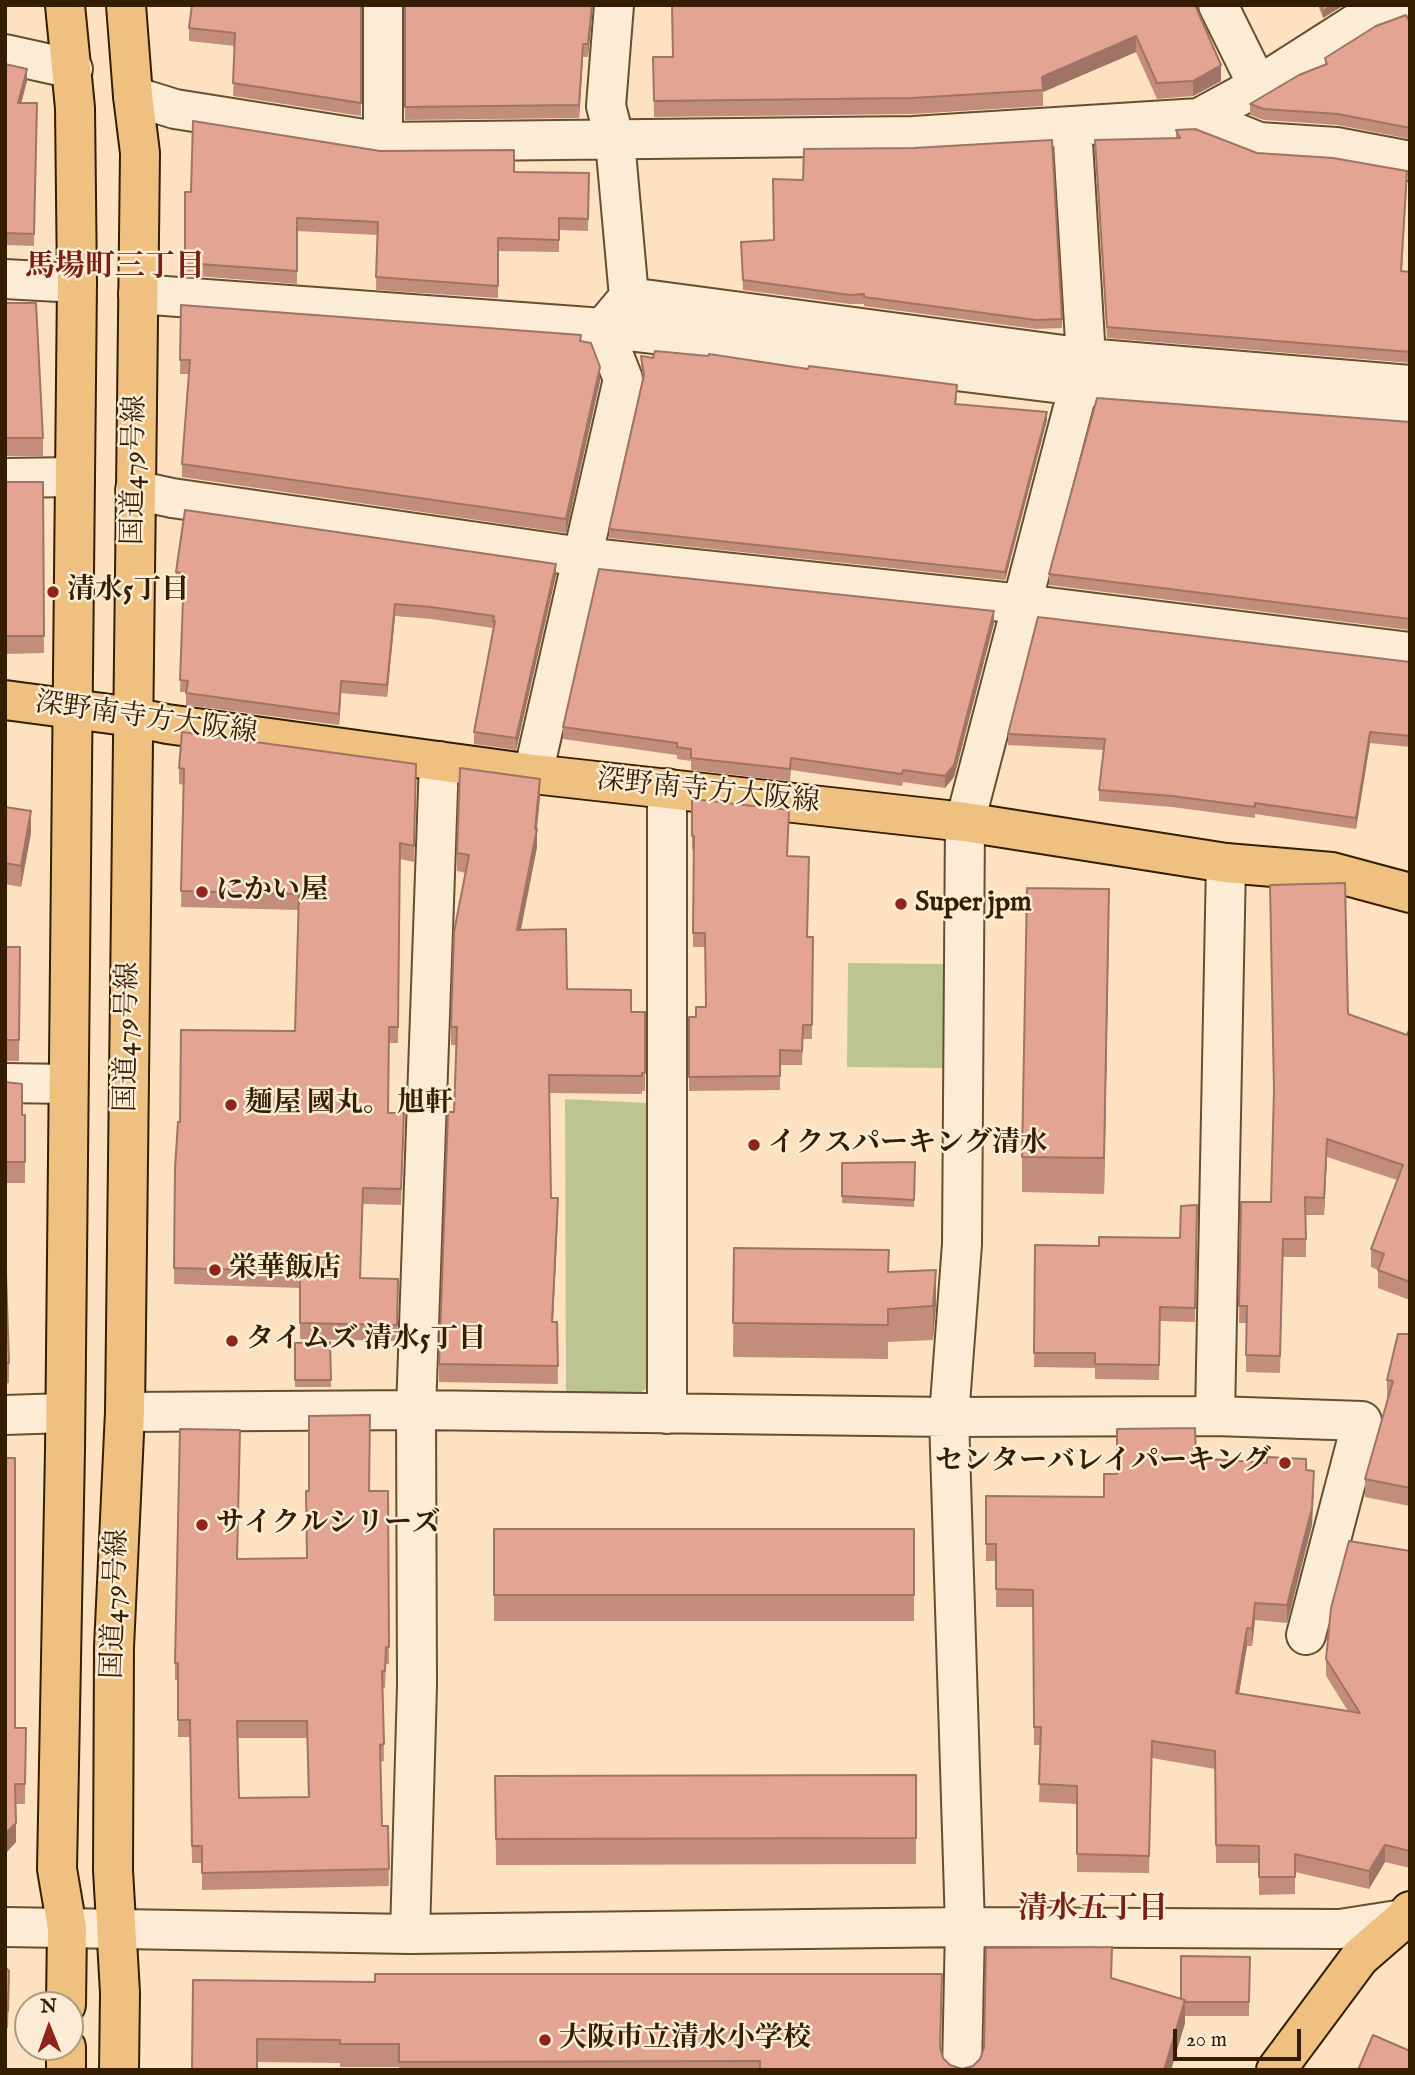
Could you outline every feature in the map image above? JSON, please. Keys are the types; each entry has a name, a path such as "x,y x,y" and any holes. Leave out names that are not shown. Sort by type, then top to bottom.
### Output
{"main road":[{"name":"国道479号線","path":"65,5 73,69 77,283 58,1869 67,1928 66,1991"},
{"name":"国道479号線","path":"119,2070 120,1993 113,1870 114,1647 125,1412 140,153 126,5"},
{"name":"深野南寺方大阪線","path":"5,700 533,774 965,821 1226,863 1332,872 1408,888"},
{"path":"1276,2070 1360,1957 1408,1917"}],"street":[{"path":"383,5 383,142"},
{"path":"603,328 629,297 615,141 606,106 614,5"},
{"path":"1218,5 1258,86"},
{"path":"133,96 175,109 383,142 913,136 1199,118 1258,86 1366,17 1401,5"},
{"path":"5,54 73,69"},
{"path":"1199,118 1259,142 1336,147 1410,161"},
{"path":"962,2070 965,1927 949,1417 962,1244 965,821 1082,372 1072,126"},
{"path":"5,279 77,283"},
{"path":"138,293 603,328 1082,372 1410,412"},
{"path":"629,297 1082,372 1410,385"},
{"path":"533,774 623,379 603,328"},
{"path":"5,478 74,477"},
{"path":"135,491 582,557 1022,604 1410,652"},
{"path":"410,1934 417,1686 416,1410 439,761"},
{"path":"667,789 667,1414"},
{"path":"1215,1416 1226,863"},
{"path":"5,1083 68,1084"},
{"path":"125,1412 416,1410 949,1417 1215,1416 1362,1421 1306,1635"},
{"path":"5,1415 65,1413"},
{"path":"5,1927 410,1934 965,1927 1339,1929 1408,1917"}],"green space":[{"path":"848,963 946,964 945,1068 847,1067"},
{"path":"565,1099 647,1103 649,1386 630,1402 566,1402"}],"building":[{"path":"192,5 361,5 361,103 233,83 235,33 189,28"},
{"path":"405,5 592,5 588,44 583,44 579,105 405,107"},
{"path":"672,5 1195,5 1221,65 1193,81 1157,83 1136,36 1042,77 1043,90 912,98 654,101 653,57 673,57"},
{"path":"1321,5 1332,5 1323,11"},
{"path":"1406,15 1410,18 1410,128 1338,114 1264,109 1250,104 1299,75 1327,64 1325,58 1376,26"},
{"path":"5,64 27,69 18,103 37,103 34,234 5,233"},
{"path":"193,121 380,151 514,150 514,172 589,173 588,219 559,218 559,240 498,238 498,286 376,277 378,222 297,218 297,271 185,263 185,192 191,192"},
{"path":"1195,129 1257,153 1333,158 1407,171 1401,271 1410,272 1410,352 1107,327 1095,140 1180,138 1176,130"},
{"path":"1052,140 1062,319 1036,320 864,297 864,294 850,295 743,280 741,242 774,240 773,179 803,180 804,149 914,148"},
{"path":"5,303 36,303 43,438 5,438"},
{"path":"181,305 581,335 580,341 591,343 600,367 566,519 182,464 190,360 180,360"},
{"path":"655,351 709,354 808,369 809,366 957,385 955,404 1047,412 1005,572 609,529 644,375 641,356 653,358"},
{"path":"1097,398 1410,422 1410,619 1049,574"},
{"path":"5,482 43,482 44,636 5,636"},
{"path":"185,510 556,564 516,738 474,732 494,616 431,607 395,604 387,685 341,681 339,714 186,693 188,681 180,680 184,573 176,572"},
{"path":"599,569 994,611 954,765 945,776 903,770 902,774 791,758 790,769 691,758 691,749 677,747 677,743 563,727"},
{"path":"1038,617 1410,662 1410,736 1370,732 1356,818 1255,803 1255,807 1099,790 1105,739 1008,734"},
{"path":"182,732 416,764 414,846 400,843 398,1027 389,1027 388,1113 404,1113 401,1189 363,1188 360,1278 398,1279 397,1325 300,1323 300,1271 174,1268 181,1030 295,1031 299,894 181,891 184,769 179,768"},
{"path":"460,768 540,779 537,829 517,930 566,929 567,989 631,990 631,1012 645,1012 645,1073 642,1073 642,1076 549,1075 551,1198 558,1198 552,1322 557,1322 558,1366 439,1364 448,1112 454,1112 457,1027 451,1027 454,932 469,855 457,853"},
{"path":"692,799 789,810 787,856 809,857 807,937 813,937 812,1025 803,1025 802,1051 780,1050 780,1076 689,1077 689,1017 696,1017 696,1007 706,1007 705,933 693,933"},
{"path":"5,807 31,811 21,866 5,863"},
{"path":"1345,883 1348,1014 1407,1035 1410,1028 1410,1282 1378,1270 1384,1254 1371,1249 1403,1165 1327,1139 1324,1198 1305,1197 1306,1239 1283,1239 1280,1356 1246,1355 1247,1306 1239,1306 1241,1202 1271,1202 1274,1090 1270,885"},
{"path":"1027,888 1109,889 1104,1158 1022,1157"},
{"path":"5,947 20,947 19,1040 5,1040"},
{"path":"5,1082 22,1084 25,1162 5,1162"},
{"path":"915,1162 914,1200 842,1196 842,1163"},
{"path":"1197,1205 1195,1308 1160,1307 1159,1365 1095,1364 1095,1353 1034,1353 1035,1245 1099,1246 1099,1237 1180,1238 1181,1206"},
{"path":"5,1244 9,1363 5,1363"},
{"path":"734,1248 889,1250 888,1272 936,1270 933,1306 888,1309 888,1325 733,1323"},
{"path":"1398,1334 1410,1334 1410,1488 1365,1479 1393,1381 1387,1380"},
{"path":"330,1342 331,1380 295,1380 295,1343"},
{"path":"370,1415 369,1491 388,1491 389,1647 386,1647 385,1671 382,1671 384,1744 380,1745 382,1826 388,1826 389,1869 202,1873 202,1846 192,1846 190,1720 178,1720 178,1663 175,1663 180,1429 240,1430 237,1559 307,1558 309,1416","holes":["237,1721 307,1721 309,1797 239,1798"]},
{"path":"1195,1428 1196,1458 1267,1463 1267,1457 1306,1459 1306,1470 1314,1471 1312,1508 1287,1605 1255,1603 1252,1629 1247,1628 1236,1693 1360,1713 1326,1659 1331,1608 1349,1541 1410,1551 1410,1851 1385,1845 1369,1871 1295,1854 1295,1877 1259,1877 1259,1846 1216,1845 1215,1751 1152,1741 1149,1856 1077,1854 1077,1786 1039,1784 1041,1727 1034,1727 1033,1590 996,1589 996,1544 986,1544 986,1496 1104,1497 1104,1474 1117,1474 1117,1429"},
{"path":"5,1458 15,1458 15,1728 26,1728 25,1784 15,1784 16,1823 5,1834"},
{"path":"494,1529 914,1529 914,1595 494,1595"},
{"path":"916,1775 916,1838 496,1839 495,1776"},
{"name":"大阪市立清水小学校","path":"1112,1947 1111,1978 1185,2000 1164,2070 760,2070 760,2061 399,2062 399,2044 257,2039 257,2070 192,2070 193,1980 375,1982 375,1974 942,1974 940,2047 943,2058 950,2065 962,2069 973,2066 980,2059 984,2048 986,1948"},
{"path":"1181,1956 1250,1957 1249,2002 1185,2002 1181,1999"},
{"path":"5,1967 9,1971 8,2011 5,2010"},
{"path":"1373,2035 1410,2051 1410,2070 1358,2070"}],"place":[{"name":"清水5丁目","path":"53,592"},
{"name":"にかい屋","path":"202,892"},
{"name":"Super jpm","path":"901,904"},
{"name":"麺屋 國丸。 旭軒","path":"231,1105"},
{"name":"イクスパーキング清水","path":"754,1145"},
{"name":"栄華飯店","path":"215,1270"},
{"name":"タイムズ 清水5丁目","path":"232,1341"},
{"name":"センターバレイパーキング","path":"1285,1463"},
{"name":"サイクルシリーズ","path":"202,1525"},
{"name":"大阪市立清水小学校","path":"545,2040"}],"district":[{"name":"馬場町三丁目","path":"115,269"},
{"name":"清水五丁目","path":"1093,1911"}]}
